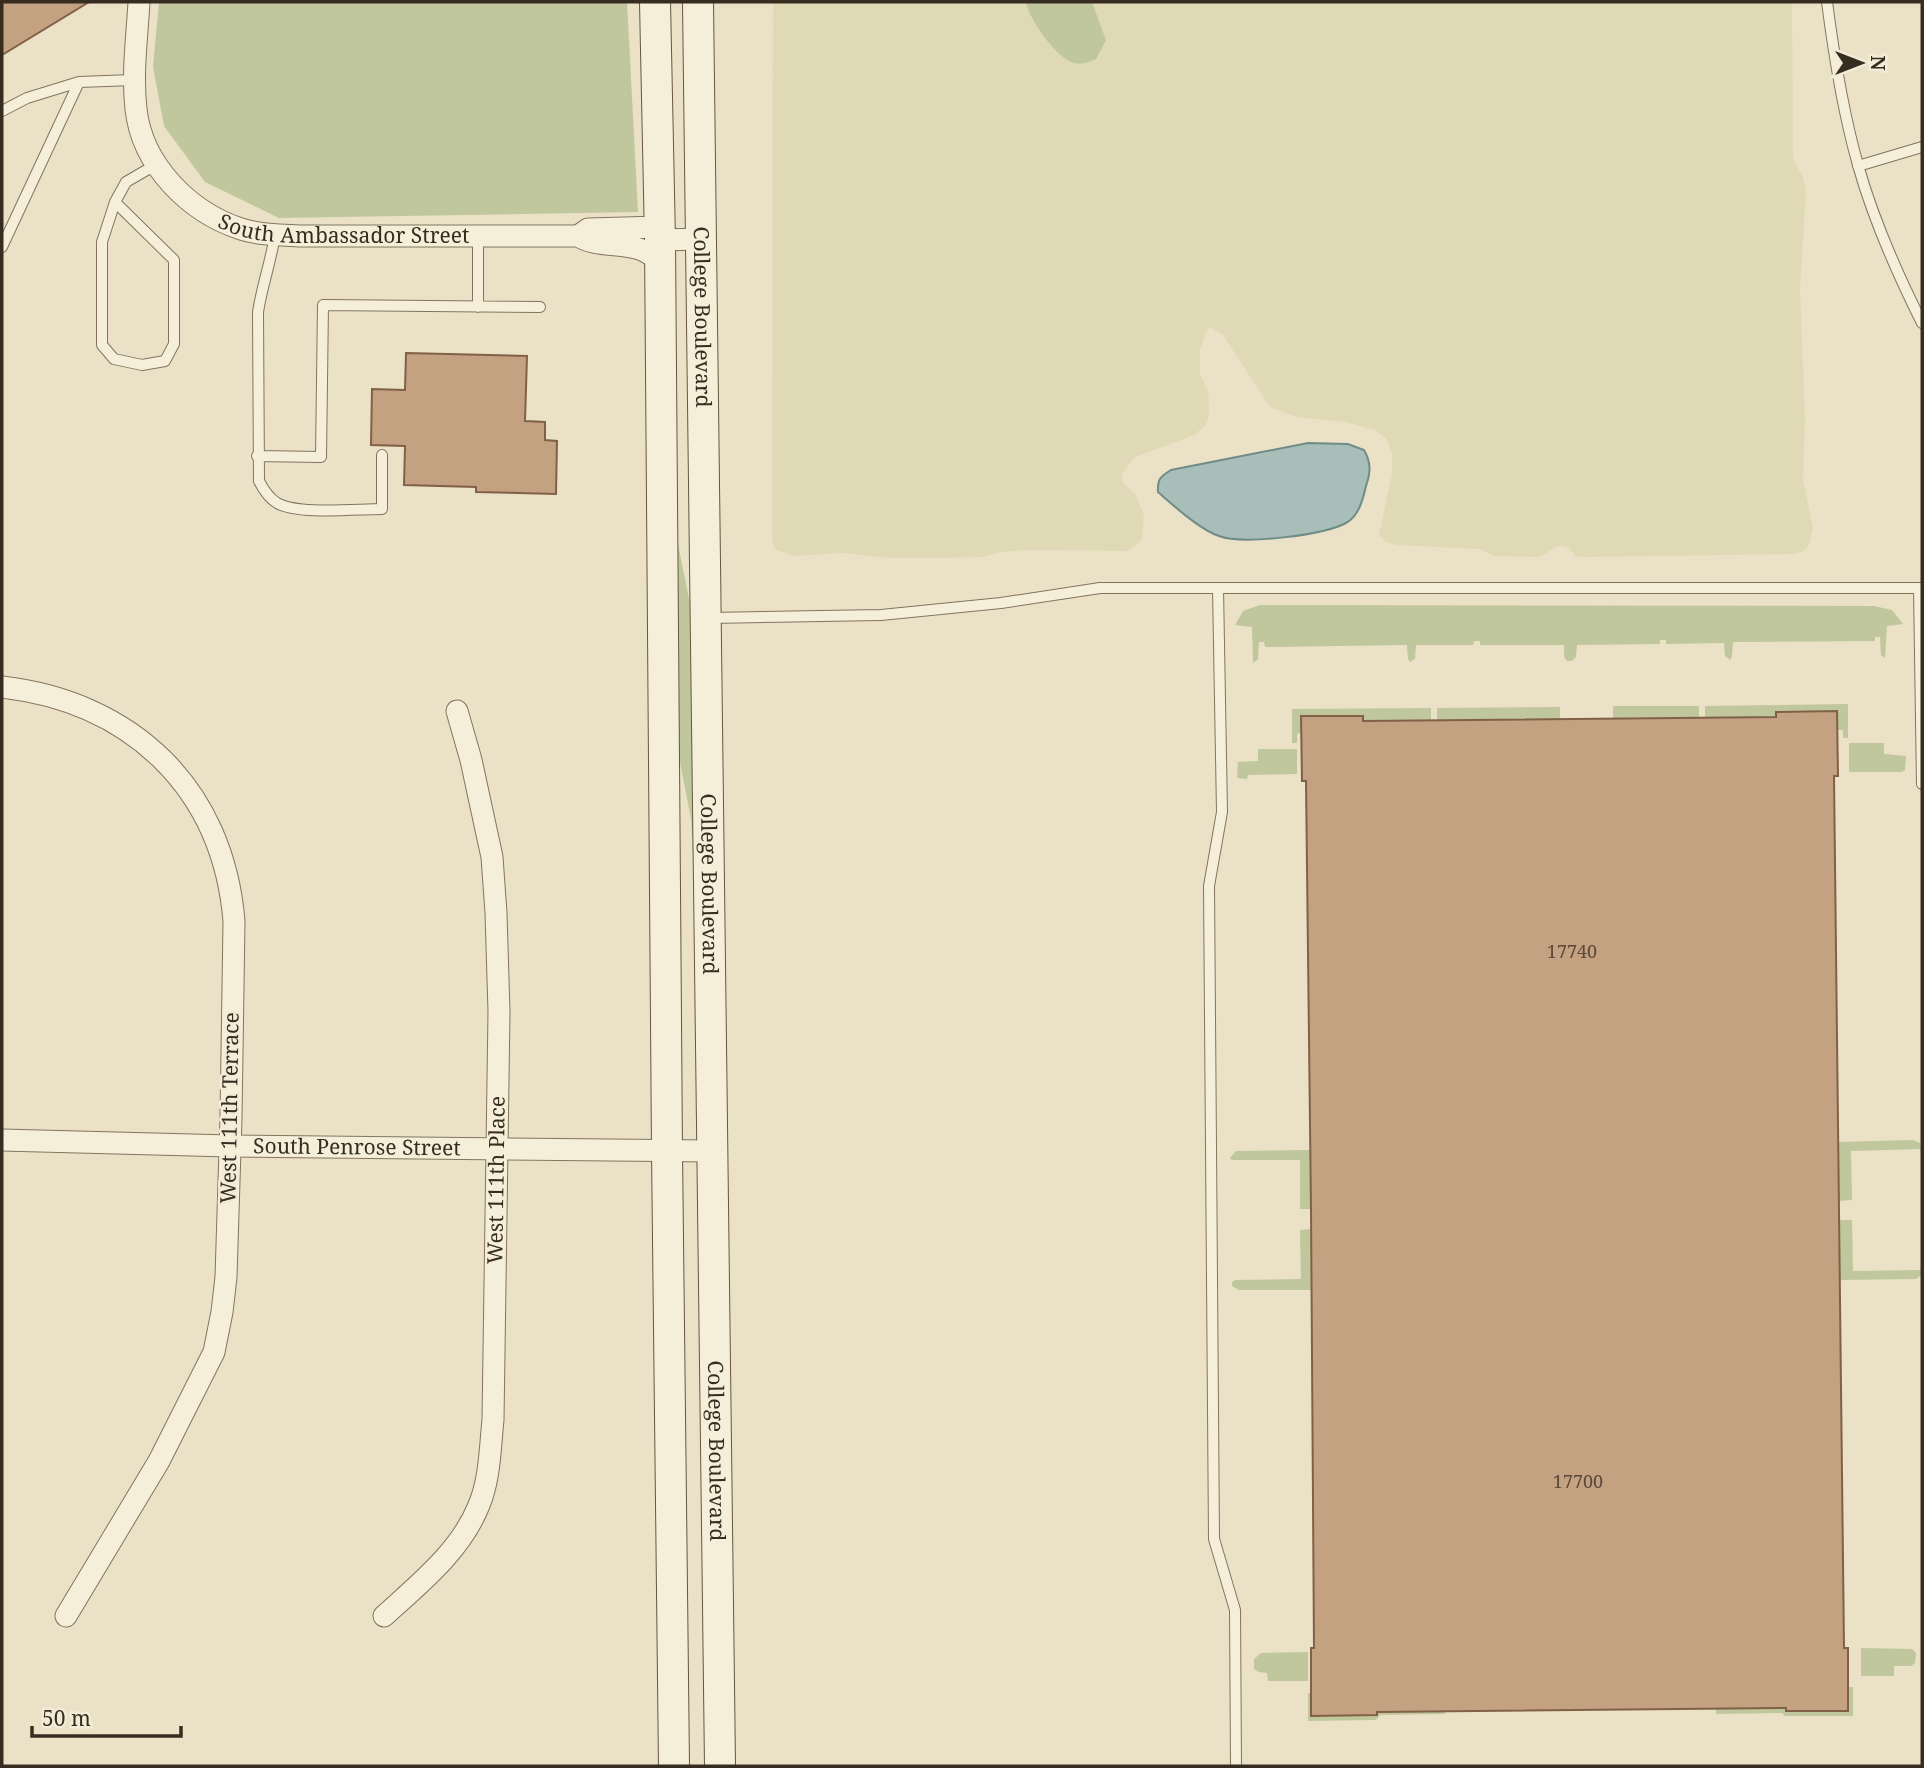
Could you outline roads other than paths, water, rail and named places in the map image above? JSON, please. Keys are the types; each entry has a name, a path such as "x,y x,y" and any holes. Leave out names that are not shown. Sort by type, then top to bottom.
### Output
{"main road":[{"name":"College Boulevard","path":"655,2 660,244 674,1766"},
{"name":"College Boulevard","path":"698,2 720,1766"}],"street":[{"name":"South Ambassador Street","path":"139,2 133,80 136,113 145,142 157,164 194,205 241,229 275,235 578,236 589,243 641,248 701,239"},
{"name":"South Ambassador Street","path":"578,236 587,229 660,244"},
{"name":"West 111th Terrace","path":"2,687 54,696 100,713 157,755 195,797 204,814 223,861 234,921 226,1277 214,1352 159,1461 66,1616"},
{"name":"West 111th Place","path":"384,1616 439,1564 471,1522 480,1503 489,1465 493,1420 499,1012 492,857 457,711"},
{"name":"South Penrose Street","path":"2,1140 230,1146 713,1151"}],"lane":[{"path":"1828,2 1832,41 1858,166 1887,246 1922,323"},
{"path":"2,111 27,98 79,82 133,80"},
{"path":"2,247 79,82"},
{"path":"1858,166 1922,147"},
{"path":"115,202 174,260 174,344 164,361 142,365 114,359 102,345 102,242 115,202 126,182 157,164"},
{"path":"275,235 271,265 261,293 258,312 259,481 265,492 277,503 298,509 382,509 383,455"},
{"path":"478,236 478,306"},
{"path":"257,456 321,457 323,305 540,307"},
{"path":"1218,587 1222,812 1209,886 1214,1539 1235,1610 1236,1766"},
{"path":"706,618 881,615 1001,603 1100,588 1921,587 1922,783"}],"water":[{"path":"1308,443 1348,444 1364,450 1370,467 1369,476 1360,507 1346,523 1320,531 1283,537 1230,539 1219,536 1187,517 1158,492 1160,478 1171,470"}]}
